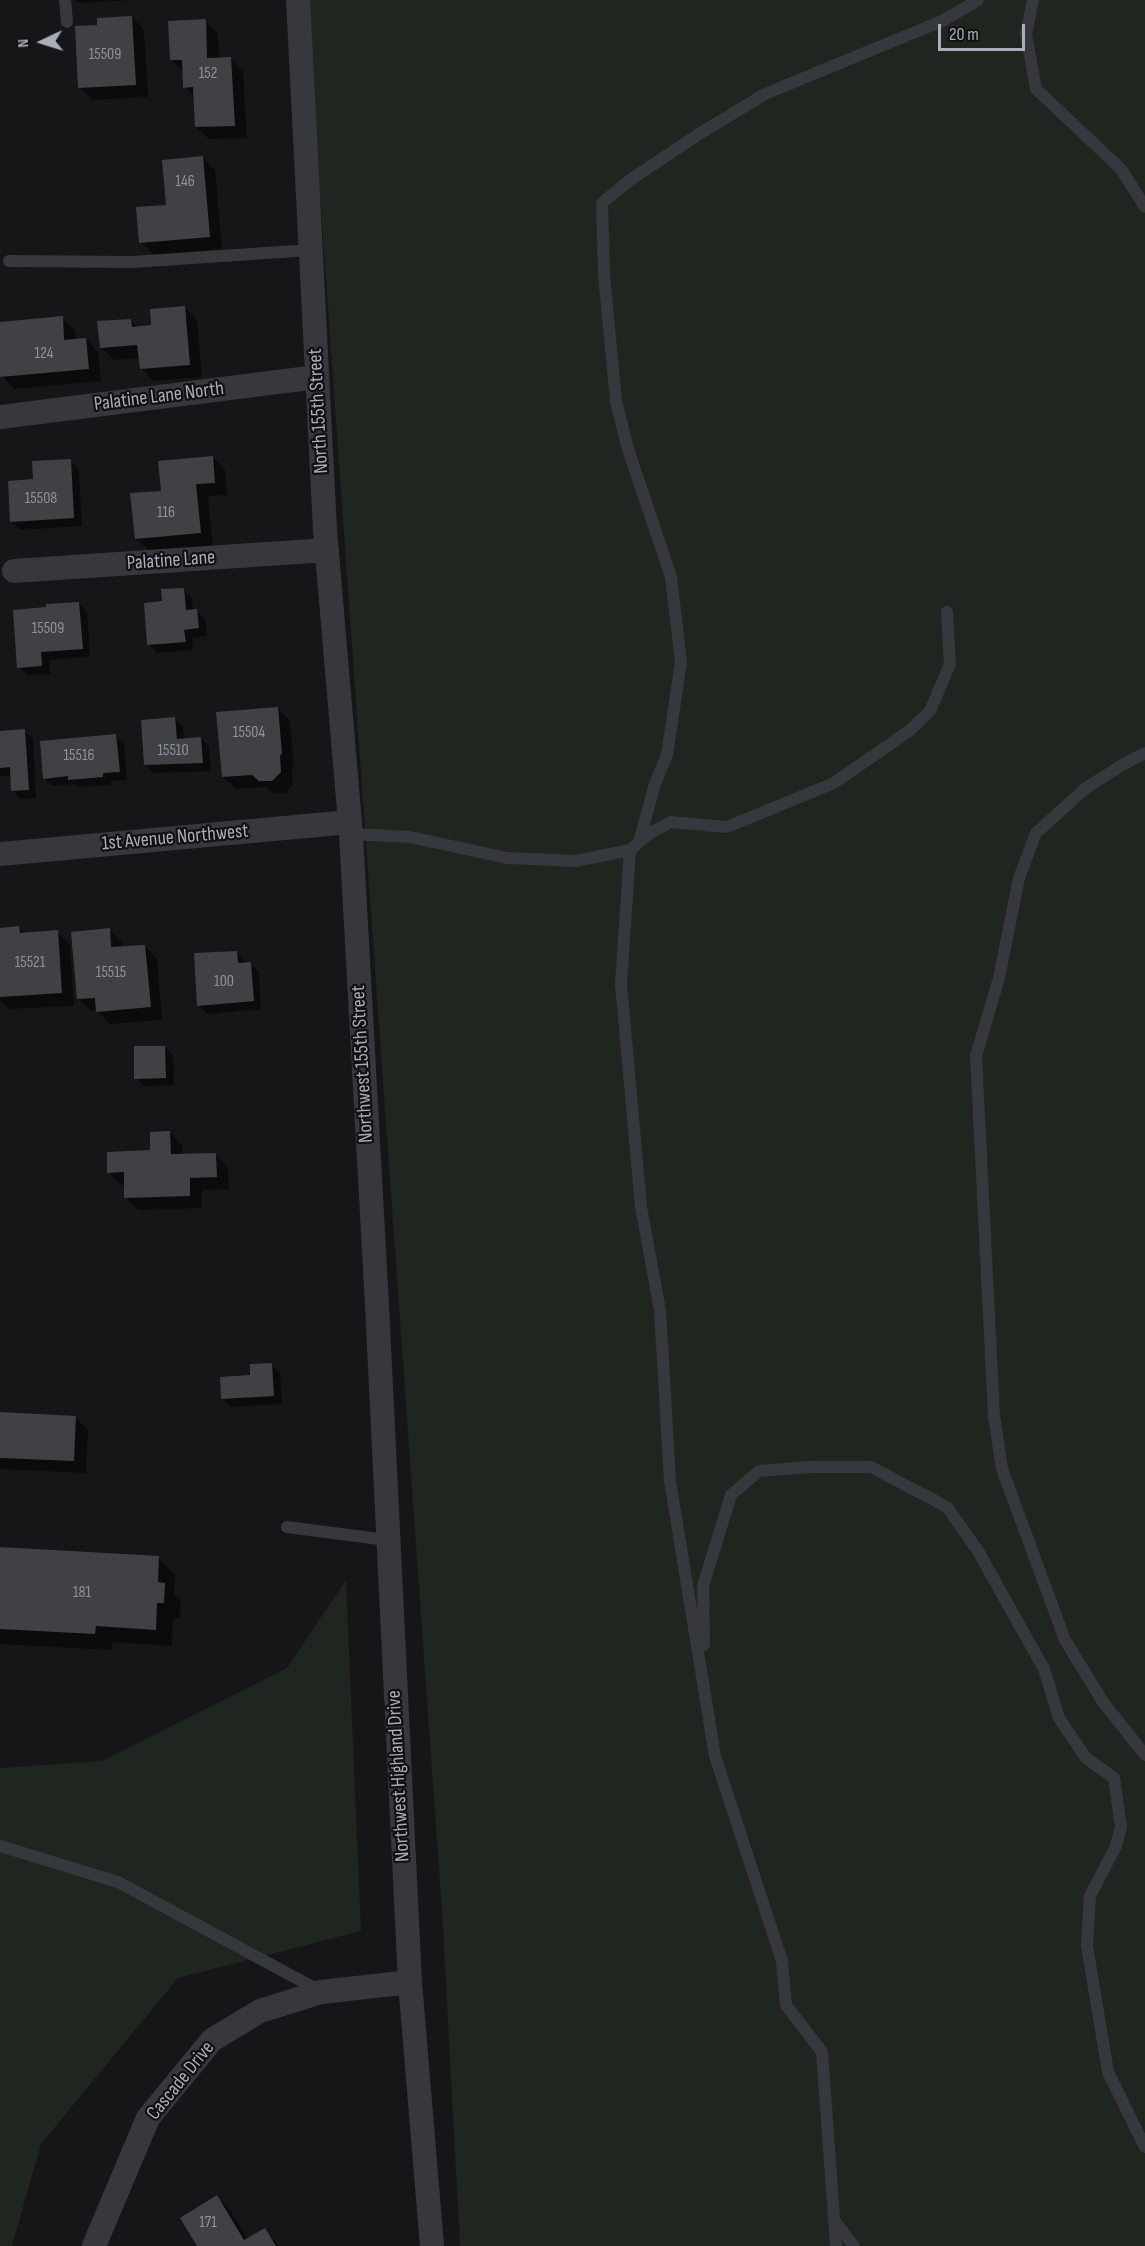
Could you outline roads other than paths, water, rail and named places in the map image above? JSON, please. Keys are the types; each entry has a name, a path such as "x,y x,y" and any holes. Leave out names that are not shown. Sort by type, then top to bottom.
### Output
{"street":[{"name":"North 155th Street","path":"298,0 327,550 350,828"},
{"name":"Palatine Lane North","path":"0,417 317,376"},
{"name":"Palatine Lane","path":"14,571 327,550"},
{"name":"1st Avenue Northwest","path":"0,854 350,828"},
{"name":"Northwest 155th Street","path":"350,828 377,1305"},
{"name":"Northwest Highland Drive","path":"377,1305 410,1982 432,2246"},
{"name":"Cascade Drive","path":"94,2246 148,2118 212,2040 260,2011 321,1992 410,1982"}],"lane":[{"path":"65,0 67,22"},
{"path":"836,2246 822,2052 786,2005 782,1961 715,1756 670,1481 660,1310 641,1207 621,984 635,846 667,755 681,662 671,577 628,449 616,401 604,275 602,204 630,180 765,94 942,21 978,0"},
{"path":"1033,0 1026,34 1036,89 1121,169 1145,207"},
{"path":"9,261 133,262 311,250"},
{"path":"350,828 410,837 507,858 576,861 635,846 650,833 671,822 727,827 834,783 909,731 930,711 950,664 947,612"},
{"path":"1145,753 1086,788 1036,833 1019,878 999,978 976,1056 993,1404 1002,1469 1065,1640 1103,1702 1145,1755"},
{"path":"704,1685 703,1587 731,1495 759,1471 811,1467 871,1467 947,1508 978,1551 1044,1669 1059,1718 1086,1758 1114,1778 1121,1827 1116,1846 1090,1896 1087,1946 1108,2072 1145,2147"},
{"path":"287,1527 387,1540"},
{"path":"0,1846 118,1882 321,1992"},
{"path":"836,2223 854,2246"}]}
